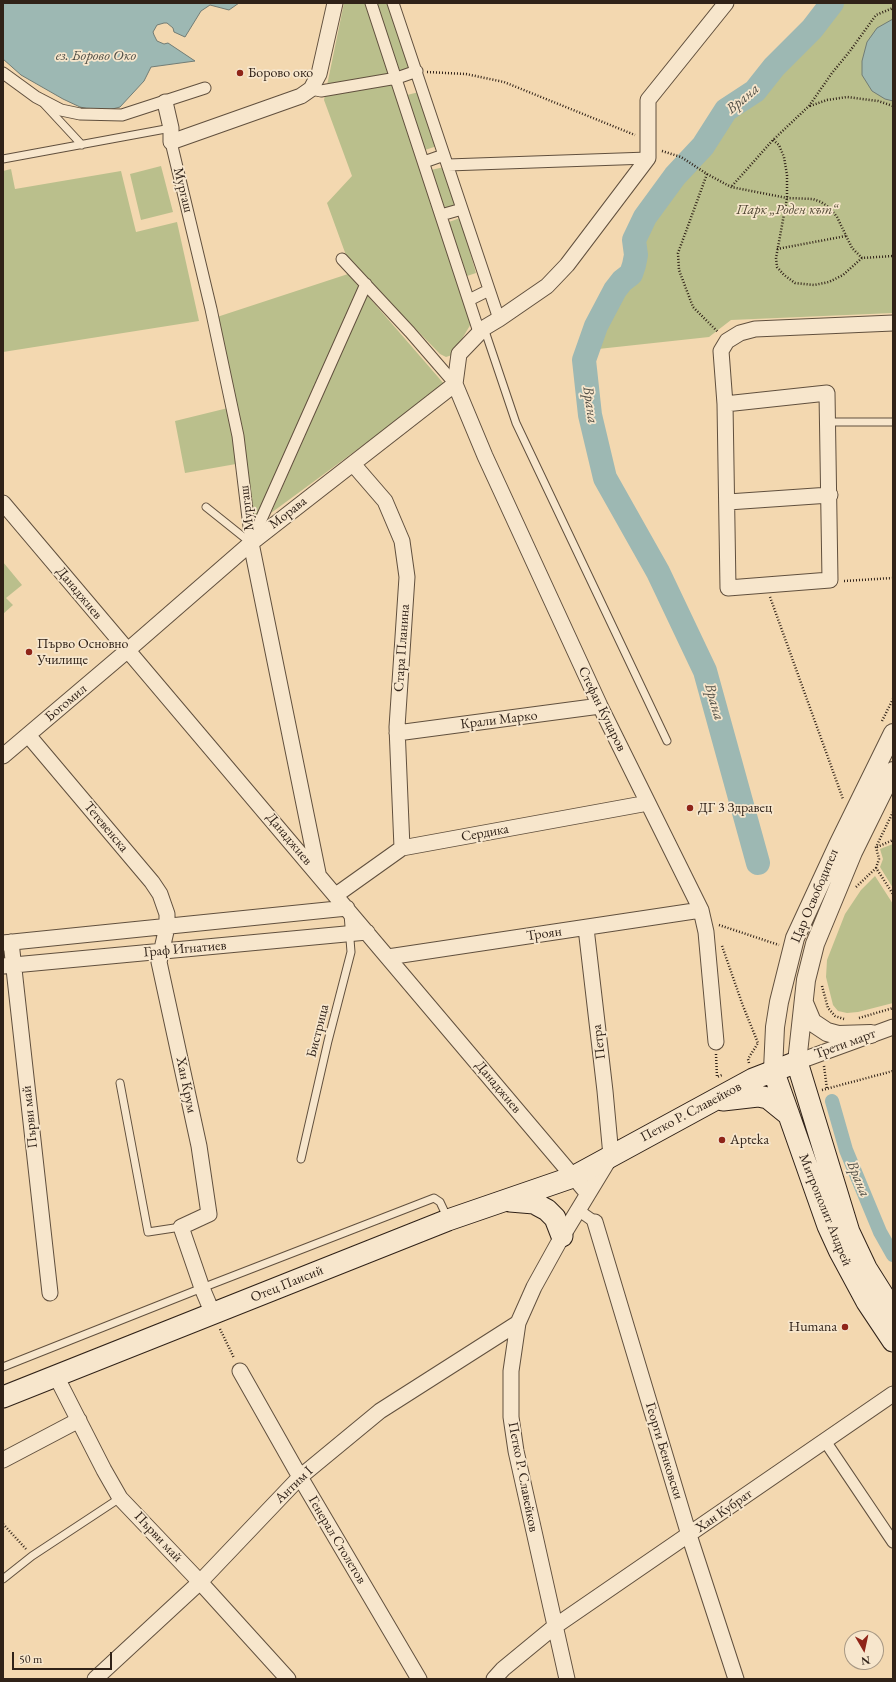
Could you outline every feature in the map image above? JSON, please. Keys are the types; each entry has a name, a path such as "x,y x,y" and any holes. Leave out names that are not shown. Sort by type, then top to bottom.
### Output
{"main road":[{"name":"Петко Р. Славейков","path":"573,1178 610,1156 712,1101 773,1070 797,1062"},
{"name":"Митрополит Андрей","path":"797,1062 849,1232 866,1268 893,1311"},
{"name":"Митрополит Андрей","path":"773,1070 828,1226 866,1302 893,1341"},
{"path":"712,1101 758,1096 768,1098 789,1116"},
{"name":"Отец Паисий","path":"3,1398 448,1220 573,1178"},
{"path":"506,1200 534,1203 547,1210 556,1218 562,1236"}],"street":[{"path":"165,102 171,135 301,96 311,89 319,74 335,3"},
{"path":"371,3 469,300 481,330"},
{"path":"393,3 499,319"},
{"path":"455,384 459,354 481,330 547,286 567,265 648,158 648,100 726,3"},
{"path":"311,89 321,91 397,78 417,71"},
{"path":"3,73 36,97 61,110 80,114 122,115 205,88"},
{"name":"Мургаш","path":"171,135 238,436 251,543 318,874"},
{"path":"424,162 446,160 648,158"},
{"path":"441,216 462,209"},
{"path":"342,259 455,384"},
{"path":"251,543 366,284"},
{"path":"469,300 489,290"},
{"path":"725,404 827,393 830,495 830,580 728,588 728,502 725,404 721,351 727,341 740,333 755,328 893,323"},
{"name":"Морава","path":"128,650 251,543 455,384"},
{"name":"Стефан Куцаров","path":"455,384 485,456 600,706 700,910 706,932 716,1042"},
{"name":"Стара Планина","path":"353,464 385,501 402,541 407,577 397,733 402,848"},
{"path":"728,502 830,495"},
{"name":"Данаджиев","path":"3,503 347,908 573,1178"},
{"name":"Богомил","path":"3,756 128,650"},
{"name":"Крали Марко","path":"397,733 600,706"},
{"name":"Цар Освободител","path":"773,1070 775,1027 778,1008 795,938 838,845 893,733"},
{"name":"Тетевенска","path":"28,735 152,882 160,894 167,914 167,927"},
{"name":"Цар Освободител","path":"797,1062 806,980 816,944 853,852 893,771"},
{"name":"Сердика","path":"336,895 402,848 648,803"},
{"name":"Граф Игнатиев","path":"7,942 347,908"},
{"name":"Троян","path":"388,957 700,910"},
{"name":"Хан Крум","path":"167,927 159,962 199,1146 209,1214 181,1227"},
{"name":"Петра","path":"586,928 605,1091 610,1156"},
{"name":"Граф Игнатиев","path":"8,966 367,932"},
{"name":"Първи май","path":"7,942 8,966 50,1293"},
{"path":"804,1002 812,1022 827,1032 838,1035 885,1033"},
{"name":"Трети март","path":"797,1062 885,1033"},
{"name":"Петко Р. Славейков","path":"567,1679 554,1627 516,1451 511,1417 511,1371 518,1323 534,1288 562,1236 610,1156"},
{"path":"573,1178 588,1194"},
{"path":"578,1210 595,1222"},
{"name":"Георги Бенковски","path":"595,1222 689,1535 736,1679"},
{"path":"181,1227 202,1288 213,1314"},
{"name":"Антим I","path":"95,1679 200,1582 300,1477 380,1410 518,1323"},
{"name":"Генерал Столетов","path":"240,1371 300,1477 419,1679"},
{"name":"Първи май","path":"56,1376 120,1498 200,1582 288,1679"},
{"name":"Хан Кубрат","path":"494,1679 503,1668 554,1627 893,1394"},
{"path":"3,1460 79,1420"},
{"path":"825,1441 893,1542"}],"lane":[{"path":"36,97 82,145"},
{"path":"3,159 82,145 171,135"},
{"path":"481,330 516,423 667,741"},
{"path":"828,422 893,422"},
{"path":"206,507 251,543"},
{"name":"Бистрица","path":"301,1159 328,1041 351,952 347,908"},
{"path":"120,1083 148,1232 181,1227"},
{"path":"3,1367 434,1198 440,1202 448,1220"},
{"path":"3,1579 32,1556 120,1498"}],"path":[{"path":"732,187 774,140 809,106 832,73 876,16 893,8"},
{"path":"417,71 466,74 504,82 648,141 663,151 681,157 707,174 732,187 787,198 812,199 821,202 830,208 837,217 852,248 862,258"},
{"path":"809,106 826,100 847,97 893,106"},
{"path":"774,140 779,145 784,156 786,175 787,198 776,258 777,266 784,275 795,283 801,285 814,285 829,282 843,275 862,258 893,256"},
{"path":"707,174 678,253 679,270 693,307 727,341"},
{"path":"777,249 846,236"},
{"path":"830,580 837,581 893,578"},
{"path":"765,585 843,800"},
{"path":"852,892 856,886 876,868 879,859 876,847 893,812"},
{"path":"876,847 893,840"},
{"path":"876,868 893,894"},
{"path":"717,931 715,923 792,949"},
{"path":"720,938 743,1006 758,1043"},
{"path":"821,983 828,1008 835,1016 846,1019"},
{"path":"852,1018 893,1008"},
{"path":"716,1042 718,1077"},
{"path":"213,1314 240,1371"},
{"path":"3,1524 32,1556"}],"green space":[{"path":"344,3 365,3 472,322 452,355 446,357 440,354 347,258 327,203 352,176 324,100"},
{"path":"377,3 388,3 410,68 398,72"},
{"name":"Парк „Роден кът“","path":"817,3 893,3 893,313 731,320 709,337 589,350 598,326 653,211 682,165 732,113 762,87 781,74 794,55"},
{"path":"419,92 437,146 425,150 407,95"},
{"path":"161,166 173,212 141,220 130,174"},
{"path":"444,167 457,205 445,208 431,170"},
{"path":"11,169 15,189 121,171 136,232 177,222 199,321 3,352 3,171"},
{"path":"460,218 476,273 467,276 449,222"},
{"path":"348,274 359,287 256,522 252,526 217,317"},
{"path":"367,295 445,385 271,513"},
{"path":"228,408 234,438 236,464 185,473 175,421"},
{"path":"3,562 22,585 6,598 13,605 3,614"},
{"path":"893,844 893,888 880,867 883,859 880,849"},
{"path":"875,876 893,904 893,1003 858,1012 847,1013 838,1011 833,1005 826,977 827,960 845,914 861,890"}],"water":[{"name":"ез. Борово Око","path":"3,3 239,3 229,10 210,5 201,11 185,37 174,32 173,28 167,23 157,25 153,32 157,41 164,44 168,43 195,61 151,67 144,81 120,107 101,112 80,107 63,99 21,75 3,59"},
{"path":"893,19 893,101 885,99 872,91 862,75 862,61 867,42 877,28"}],"waterway":[{"name":"Врана","path":"758,863 705,671 658,572 605,478 590,415 584,360 596,326 615,290 622,281 631,274 636,255 634,240 645,217 675,176 703,146 726,110 755,91 774,67 812,29 832,3"},
{"name":"Врана","path":"832,1101 846,1150 880,1232 893,1255"}],"place":[{"name":"Борово око","path":"240,73"},
{"name":"Първо Основно Училище","path":"29,652"},
{"name":"ДГ 3 Здравец","path":"690,808"},
{"name":"Apteka","path":"722,1140"},
{"name":"Humana","path":"845,1327"}]}
